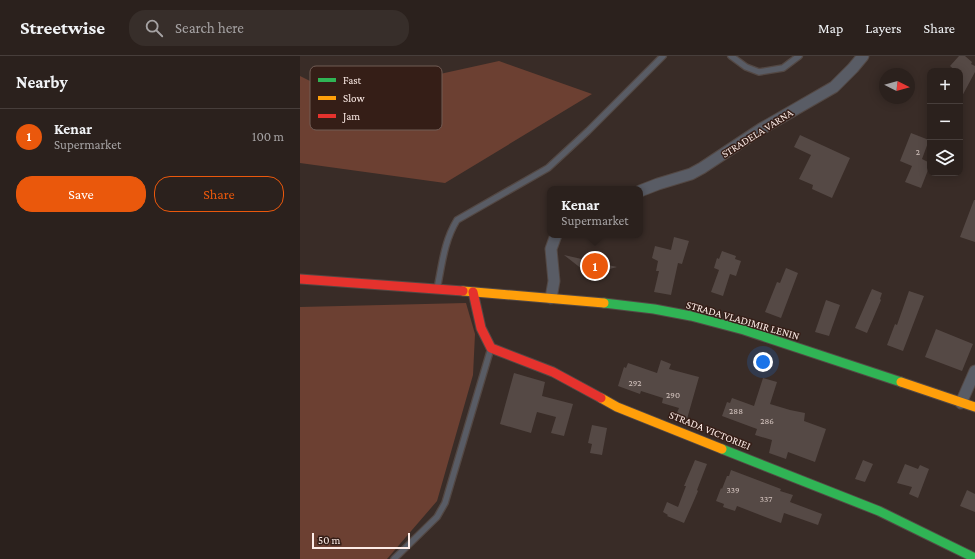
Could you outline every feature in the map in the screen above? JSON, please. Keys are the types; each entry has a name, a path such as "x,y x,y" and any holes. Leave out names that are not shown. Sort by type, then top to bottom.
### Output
{"main road":[{"name":"STRADA VLADIMIR LENIN","path":"300,279 587,301 654,309 691,316 744,330 975,407"},
{"path":"473,292 480,329 491,348"},
{"name":"STRADA VICTORIEI","path":"491,348 554,372 617,406 879,511 975,558"}],"street":[{"name":"STRADELA VARNA","path":"643,190 691,174 702,168 761,129 834,87 863,56"},
{"path":"551,298 554,281 551,249 555,238"},
{"path":"961,403 975,372"}],"lane":[{"path":"437,289 445,246 451,230 457,220 548,168 588,131 663,56"},
{"path":"731,56 746,67 759,72 783,68 799,56"},
{"path":"394,559 438,517 445,503 491,348"}],"shaded area":[{"path":"499,61 592,94 445,183 300,163 300,76 310,81 310,130 442,130 442,74"},
{"path":"466,303 475,334 473,375 437,501 387,559 300,559 300,307"}],"building":[{"path":"959,56 965,56 972,62 971,64 975,66 975,72 963,94 963,68 952,68 950,66"},
{"path":"911,133 927,139 927,145 922,159 927,162 927,173 921,188 905,182 912,166 900,161"},
{"path":"800,135 850,158 832,198 812,189 813,185 799,179 811,155 794,147"},
{"path":"975,200 975,242 960,237"},
{"path":"674,237 689,241 682,264 678,263 671,295 654,292 659,271 656,271 658,261 652,258 655,246 671,250"},
{"path":"722,251 736,256 735,259 741,261 736,276 730,274 723,296 711,292 719,270 714,268 717,258 719,259"},
{"path":"564,255 617,267 591,274 587,273"},
{"path":"786,268 798,273 781,318 765,312 777,282 780,283"},
{"path":"872,289 882,293 881,300 867,333 855,328"},
{"path":"909,291 924,296 903,351 887,345 895,324 897,325"},
{"path":"826,300 840,305 829,336 815,332"},
{"path":"936,329 973,344 962,371 925,357"},
{"path":"661,360 671,364 669,369 699,377 687,419 676,415 679,408 662,403 663,398 641,391 640,394 618,386 624,367 626,368 628,363 657,373"},
{"path":"514,373 545,382 542,396 573,404 564,436 551,433 556,417 537,412 531,433 500,424"},
{"path":"763,378 777,382 770,404 805,413 804,421 826,429 815,462 788,452 786,459 769,453 772,440 755,435 757,429 722,416 727,402 730,403 732,398 754,406"},
{"path":"592,425 607,428 602,455 590,453 592,444 588,443"},
{"path":"695,460 707,464 697,490 698,491 684,523 667,516 668,515 663,512 667,502 678,507 686,486 684,486"},
{"path":"863,460 873,464 865,482 855,479"},
{"path":"905,464 918,469 920,465 929,469 918,498 909,494 912,487 897,483"},
{"path":"731,470 793,495 790,502 822,514 818,525 784,513 781,523 737,506 735,511 723,507 724,504 716,501"},
{"path":"967,490 975,494 975,512 960,506"}],"traffic: fast":[{"path":"604,303 654,309 691,316 744,330 901,382"},
{"path":"722,449 879,511 975,558"}],"traffic: slow":[{"path":"463,291 604,303"},
{"path":"901,382 975,407"},
{"path":"601,398 617,407 722,449"}],"traffic: jam":[{"path":"300,279 463,291"},
{"path":"473,292 481,328 491,348 553,372 601,398"}],"place":[{"name":"Kenar","path":"595,266"}]}
